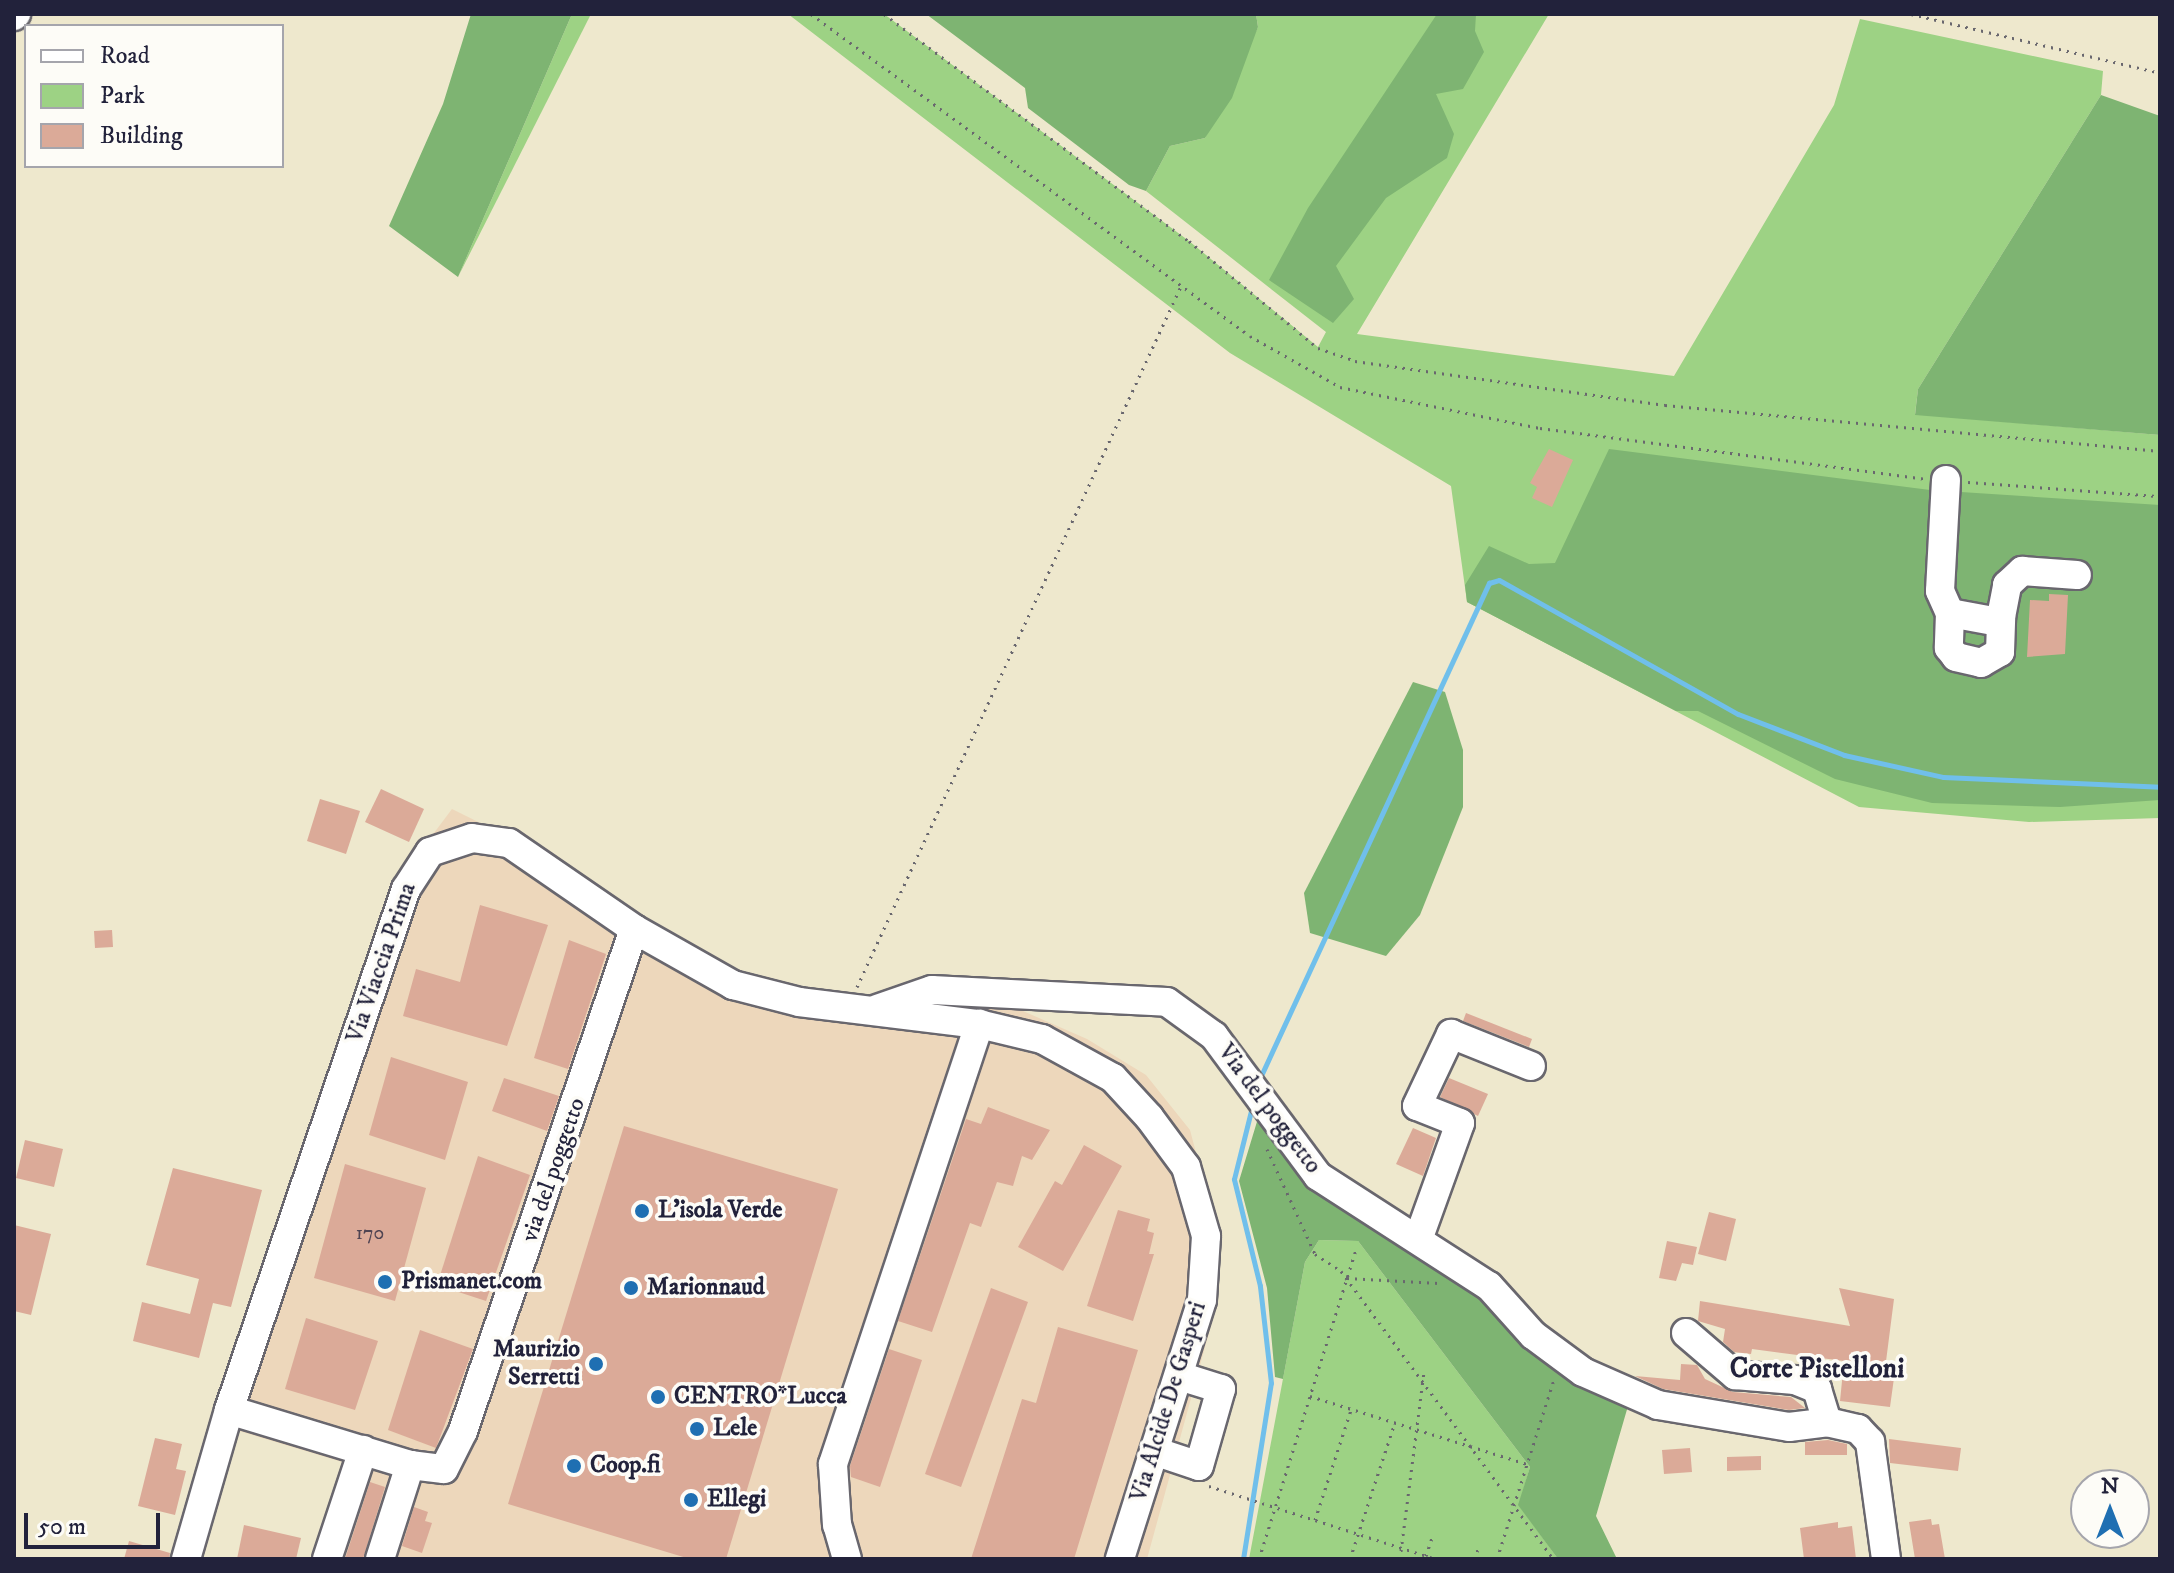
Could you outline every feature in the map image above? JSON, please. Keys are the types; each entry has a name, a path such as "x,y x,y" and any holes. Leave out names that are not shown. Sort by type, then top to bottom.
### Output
{"street":[{"path":"1946,480 1940,591 1950,613 1949,648 1956,657 1981,663 2000,652 2001,617 2007,585 2022,571 2077,575"},
{"path":"1950,613 1993,621 2001,617"},
{"name":"Via Viaccia Prima","path":"186,1559 229,1410 406,889 430,852 472,838 509,843 634,929 733,985 799,1002 869,1010"},
{"name":"via del poggetto","path":"229,1410 410,1465 444,1469 463,1431 634,929"},
{"name":"Via del poggetto","path":"869,1010 932,990 1167,1002 1214,1036 1318,1176 1419,1237 1489,1286 1561,1358 1658,1405 1789,1427 1827,1422"},
{"name":"Via Alcide De Gasperi","path":"869,1010 979,1024 1042,1039 1113,1078 1186,1167 1206,1236 1202,1300 1157,1452 1120,1559"},
{"path":"847,1559 837,1525 833,1464 979,1024"},
{"path":"1419,1237 1460,1123 1417,1106 1451,1034 1531,1066"},
{"path":"1686,1333 1735,1375 1795,1380 1817,1389 1827,1422 1858,1429 1870,1442 1886,1559"},
{"path":"1157,1452 1199,1466 1221,1389 1179,1376"},
{"path":"327,1559 363,1450"},
{"path":"380,1559 410,1465"}],"path":[{"path":"811,14 1181,286 1310,373 1394,402 1555,430 1946,480 2160,496"},
{"path":"884,14 1189,241 1318,348 1355,361 1665,405 2160,451"},
{"path":"1911,14 2160,73"},
{"path":"869,1010 1181,286"},
{"path":"1266,1108 1262,1137 1315,1254 1347,1278 1553,1559"},
{"path":"1259,1559 1357,1247"},
{"path":"1347,1278 1454,1284"},
{"path":"1497,1559 1561,1358"},
{"path":"1400,1559 1424,1371"},
{"path":"1310,1396 1527,1464"},
{"path":"1315,1520 1351,1409"},
{"path":"1350,1559 1395,1422"},
{"path":"1240,1496 1437,1559"},
{"path":"1426,1556 1433,1535"},
{"path":"1474,1559 1478,1549"}],"shaded area":[{"path":"452,809 567,866 696,954 763,983 834,993 1007,1004 1087,1039 1146,1075 1190,1130 1216,1228 1216,1307 1147,1559 320,1559 349,1464 216,1424 398,881"}],"green space":[{"path":"471,14 572,14 458,277 389,226 443,104"},
{"path":"572,14 591,14 458,277"},
{"path":"788,14 884,14 1189,241 1318,347 1326,332 1146,191 1170,146 1205,138 1258,27 1256,14 1549,14 1357,334 1674,376 1834,105 1860,19 2103,71 2101,95 1918,389 1915,414 2160,435 2160,818 2029,822 1859,807 1467,602 1451,486 1230,353"},
{"path":"926,14 1256,14 1258,27 1232,98 1205,138 1170,146 1146,191 1129,185 1028,108 1025,88"},
{"path":"1437,14 1476,14 1475,31 1484,52 1463,89 1436,94 1454,134 1447,158 1386,198 1336,266 1354,299 1333,323 1269,280 1308,208"},
{"path":"2101,95 2160,116 2160,435 1915,415 1918,389"},
{"path":"1609,449 1930,490 2160,505 2160,800 2060,807 1932,803 1835,779 1698,711 1676,711 1467,602 1465,585 1489,546 1529,564 1555,563"},
{"path":"1413,682 1445,692 1463,750 1463,807 1420,915 1386,956 1310,933 1304,893"},
{"path":"1259,1115 1628,1406 1596,1516 1617,1559 1558,1559 1518,1505 1530,1467 1358,1241 1319,1240 1305,1262 1283,1379 1275,1377 1267,1288 1239,1181"},
{"path":"1319,1240 1358,1241 1530,1467 1519,1505 1558,1559 1249,1559 1305,1262"}],"building":[{"path":"1549,449 1573,460 1552,507 1532,498 1537,487 1530,483"},
{"path":"2049,594 2068,595 2065,654 2027,657 2030,600 2049,601"},
{"path":"381,789 424,809 409,842 365,822"},
{"path":"320,799 360,811 346,854 307,841"},
{"path":"480,905 548,925 507,1046 403,1016 416,969 460,982"},
{"path":"112,930 113,947 95,948 94,931"},
{"path":"569,940 606,954 568,1069 534,1058"},
{"path":"1466,1013 1532,1039 1529,1047 1463,1021"},
{"path":"391,1057 468,1082 445,1160 369,1135"},
{"path":"504,1078 559,1096 547,1131 492,1111"},
{"path":"1449,1078 1488,1094 1478,1116 1440,1097"},
{"path":"988,1107 1050,1130 1032,1160 1022,1156 1013,1186 997,1182 981,1227 970,1223 932,1332 898,1321 966,1119 981,1124"},
{"name":"CENTRO*Lucca","path":"624,1126 838,1189 726,1559 690,1559 508,1504"},
{"path":"1413,1128 1436,1138 1423,1176 1396,1164"},
{"path":"25,1140 63,1149 54,1187 16,1178"},
{"path":"1084,1145 1122,1166 1063,1271 1018,1247 1055,1181 1062,1185"},
{"path":"478,1156 530,1175 486,1301 437,1285"},
{"path":"345,1164 426,1188 395,1301 314,1278"},
{"path":"173,1168 262,1190 231,1307 213,1303 199,1358 133,1341 142,1302 190,1314 199,1279 146,1265"},
{"path":"1118,1210 1150,1219 1147,1231 1154,1233 1149,1254 1154,1254 1133,1321 1087,1306"},
{"path":"1709,1212 1736,1219 1726,1261 1698,1254"},
{"path":"14,1225 51,1234 31,1315 14,1311"},
{"path":"1667,1241 1697,1247 1693,1265 1682,1263 1676,1281 1659,1278"},
{"path":"991,1288 1028,1302 961,1487 925,1474"},
{"path":"1839,1288 1894,1299 1884,1377 1894,1378 1890,1407 1840,1401 1844,1361 1752,1349 1751,1354 1734,1352 1723,1342 1725,1329 1698,1321 1700,1301 1850,1326"},
{"path":"306,1318 378,1341 355,1410 285,1389"},
{"path":"1058,1327 1138,1350 1074,1559 971,1559 1022,1399 1036,1403"},
{"path":"420,1330 473,1349 436,1448 388,1430"},
{"path":"889,1349 922,1360 880,1487 851,1477 850,1466"},
{"path":"1681,1364 1697,1365 1705,1379 1733,1392 1791,1397 1805,1408 1789,1410 1663,1389 1635,1376 1680,1380"},
{"path":"155,1438 182,1444 176,1469 186,1471 175,1515 138,1506"},
{"path":"1889,1439 1961,1448 1958,1471 1890,1463"},
{"path":"1828,1440 1847,1444 1847,1455 1805,1455 1805,1442"},
{"path":"1690,1448 1692,1472 1664,1474 1662,1450"},
{"path":"1761,1456 1761,1470 1727,1471 1727,1457"},
{"path":"370,1482 385,1487 363,1559 345,1559"},
{"path":"414,1507 428,1512 425,1521 432,1523 422,1553 402,1546"},
{"path":"1931,1519 1932,1525 1939,1524 1945,1559 1915,1559 1909,1522"},
{"path":"1838,1522 1838,1528 1852,1526 1856,1559 1804,1559 1800,1528"},
{"path":"244,1525 301,1538 296,1559 237,1559"},
{"path":"129,1541 170,1553 169,1559 124,1559"}],"waterway":[{"path":"1259,1080 1489,583 1499,580 1738,714 1844,755 1943,777 2160,787"},
{"path":"1243,1559 1271,1383 1260,1286 1234,1179 1252,1107"}],"place":[{"name":"L'isola Verde","path":"642,1211"},
{"name":"Prismanet.com","path":"385,1282"},
{"name":"Marionnaud","path":"631,1288"},
{"name":"Maurizio Serretti","path":"596,1364"},
{"name":"CENTRO*Lucca","path":"658,1397"},
{"name":"Lele","path":"697,1429"},
{"name":"Coop.fi","path":"574,1466"},
{"name":"Ellegi","path":"691,1500"}],"district":[{"name":"Corte Pistelloni","path":"1817,1369"}]}
